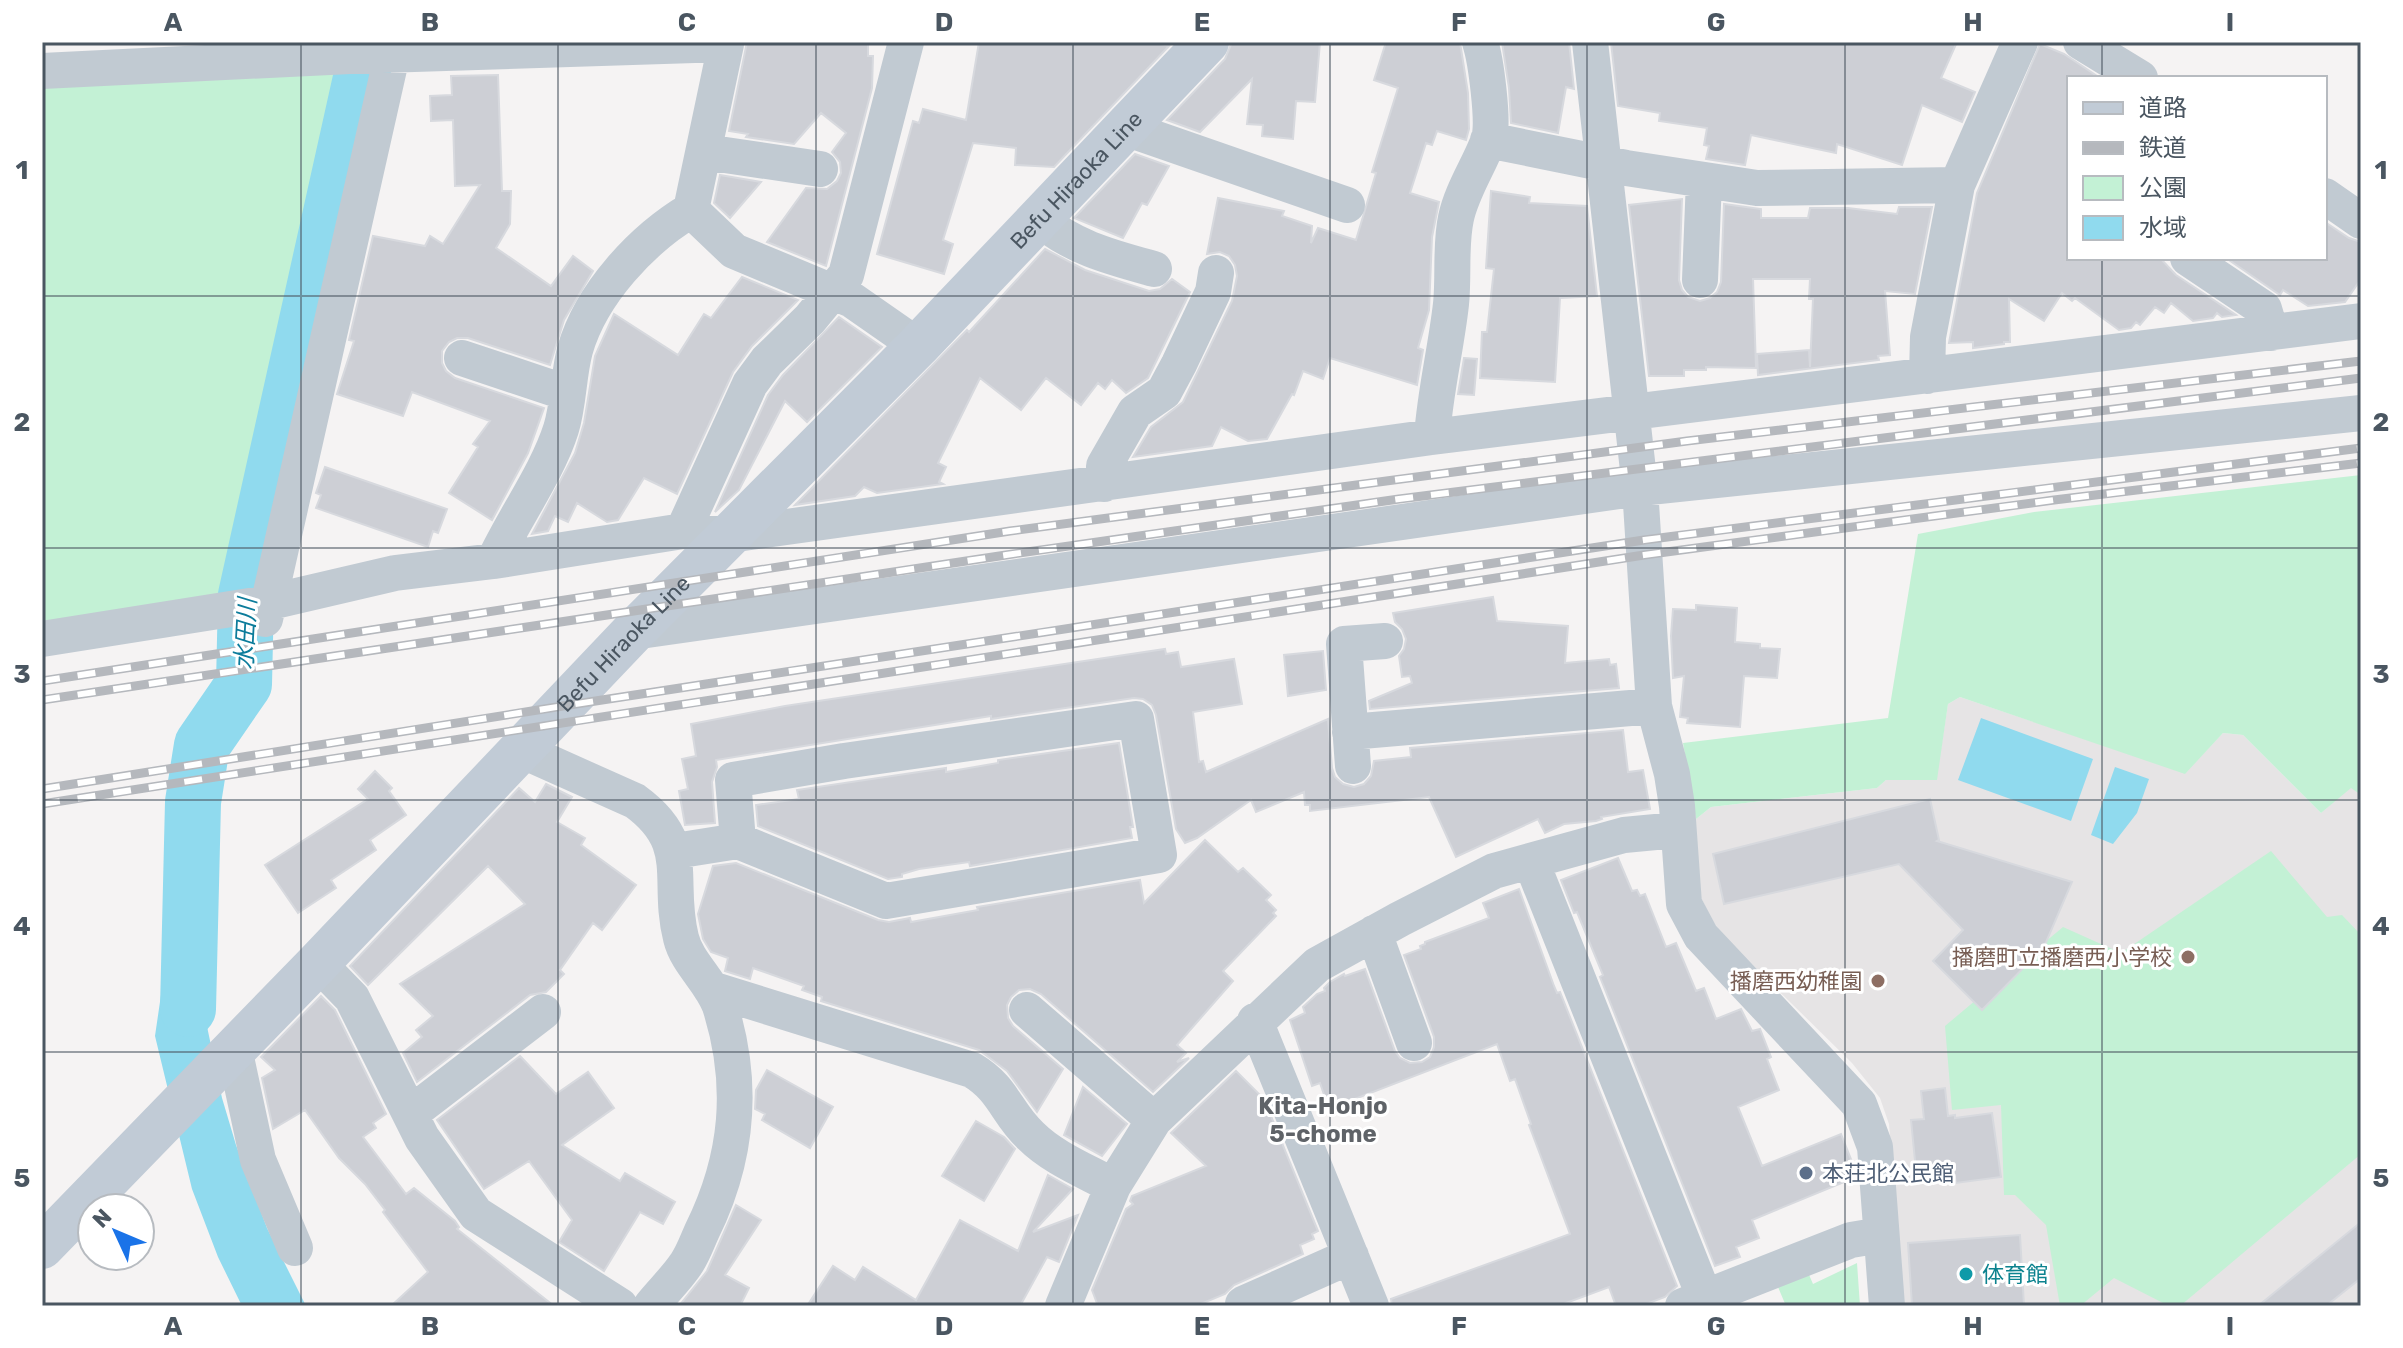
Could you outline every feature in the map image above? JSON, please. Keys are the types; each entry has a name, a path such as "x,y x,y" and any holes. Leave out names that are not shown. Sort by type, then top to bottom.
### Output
{"main road":[{"name":"Befu Hiraoka Line","path":"42,1247 633,632 918,346 1207,42"}],"street":[{"path":"683,531 750,384 767,361 810,319 846,275 906,42"},
{"path":"1432,437 1451,302 1455,221 1461,197 1491,129 1480,42"},
{"path":"1590,42 1640,488 1654,706 1677,806 1684,904 1701,936 1859,1104 1875,1147 1887,1306"},
{"path":"1927,376 1928,337 1957,185 2020,42"},
{"path":"2081,42 2137,76"},
{"path":"42,71 350,56 393,48 726,43 691,210 675,220 624,268 588,318 576,349 561,428 494,561"},
{"path":"256,609 393,48"},
{"path":"1125,128 1347,205"},
{"path":"1488,140 1603,164 1757,188 1957,185"},
{"path":"705,152 820,169"},
{"path":"1700,280 1704,180"},
{"path":"2327,197 2361,221"},
{"path":"691,210 734,251 852,300 918,346"},
{"path":"1039,218 1054,232 1081,244 1117,259 1154,269"},
{"path":"2191,260 2264,309 2271,333"},
{"path":"1104,484 1104,466 1135,412 1164,392 1218,297"},
{"path":"42,639 256,609 395,573 494,561 683,531 729,535 1630,411 2361,321"},
{"path":"462,358 567,393"},
{"path":"633,632 1640,488 2361,413"},
{"path":"1385,641 1344,644 1352,749 1654,706"},
{"path":"675,851 738,841 886,901 1159,855 1136,719 733,780 738,841"},
{"path":"521,750 635,801 665,829 675,851 682,944 719,1004 731,1052 736,1108 729,1164 711,1213 687,1263 651,1306"},
{"path":"1063,1306 1113,1186 1154,1120 1317,965 1494,871 1624,835 1677,830"},
{"path":"1531,861 1698,1303 1851,1240 1881,1235"},
{"path":"1374,933 1414,1043"},
{"path":"318,963 352,998 422,1138 476,1214 612,1304"},
{"path":"711,989 972,1070 999,1091 1027,1132 1042,1146 1113,1186"},
{"path":"1027,1010 1154,1120"},
{"path":"410,1114 543,1012"},
{"path":"1255,1021 1371,1306"},
{"path":"224,1059 258,1160 295,1248"},
{"path":"1244,1306 1351,1256"}],"shaded area":[{"name":"播磨町立播磨西小学校","path":"1960,697 2185,773 2223,733 2243,735 2321,813 2351,787 2361,795 2361,1306 1904,1306 1889,1124 1880,1098 1852,1063 1726,939 1714,923 1701,898 1692,864 1696,819 1711,807 1877,788 1886,780 1936,780 1948,704"}],"green space":[{"path":"350,72 278,397 239,595 42,625 42,84"},
{"path":"2361,475 2361,795 2351,788 2321,813 2243,735 2223,733 2185,774 1960,697 1948,704 1937,780 1886,780 1877,788 1711,807 1696,819 1683,743 1888,718 1918,534 2034,512"},
{"path":"2271,851 2327,917 2342,915 2361,935 2361,1154 2180,1306 2169,1306 2114,1278 2080,1306 2060,1306 2046,1225 2015,1195 2004,1195 2001,1105 1952,1110 1945,1026 2063,927 2121,953"},
{"path":"1857,1263 1860,1306 1786,1306 1778,1287 1807,1270 1813,1284"}],"water":[{"path":"1981,718 2093,759 2071,821 1958,780"},
{"path":"2115,767 2149,779 2137,813 2113,844 2091,835"},
{"path":"202,923 204,1012 222,1098 267,1228 306,1306 242,1306 218,1257 192,1189 155,1036 167,954"}],"building":[{"path":"747,42 868,42 868,56 873,56 872,88 826,266 767,242 806,188 827,189 837,181 841,173 840,162 832,152 846,133 821,113 794,144 746,137 748,134 729,131"},
{"path":"979,42 1154,42 1169,46 1054,167 1015,165 1016,148 973,143 943,240 953,244 944,274 877,254 913,121 919,123 923,109 966,120"},
{"path":"1232,42 1320,42 1315,102 1296,101 1293,139 1262,136 1263,125 1247,124 1252,79 1200,132 1167,120 1225,59"},
{"path":"1386,42 1460,42 1468,93 1469,129 1466,140 1437,131 1432,145 1426,143 1410,193 1439,202 1432,237 1429,310 1418,348 1423,350 1417,385 1330,358 1323,379 1303,371 1294,395 1267,439 1248,441 1221,427 1212,446 1133,457 1151,427 1183,402 1232,301 1237,276 1235,265 1229,256 1220,252 1207,254 1218,198 1284,211 1282,216 1312,226 1311,243 1318,228 1356,240 1376,173 1372,172 1398,88 1374,80"},
{"path":"1502,42 1569,42 1574,89 1566,87 1558,133 1511,123"},
{"path":"1611,42 1957,42 1941,78 1975,92 1962,122 1922,105 1902,165 1837,144 1836,153 1751,135 1745,165 1706,159 1709,146 1704,145 1707,128 1659,121 1660,113 1618,106"},
{"path":"2040,44 2064,54 2097,76 2067,76 2067,260 2162,260 2176,275 2236,315 2222,317 2217,313 2213,318 2193,321 2171,303 2164,313 2155,307 2140,325 2136,322 2131,328 2119,330 2075,298 2072,301 2062,293 2044,321 2009,299 2010,342 1973,348 1973,342 1949,343 1977,193"},
{"path":"498,75 502,191 511,191 510,224 496,248 551,286 573,256 593,271 564,320 550,365 468,338 449,342 442,351 442,363 455,378 544,408 528,453 492,520 449,493 478,447 473,444 490,421 412,392 403,416 337,394 354,341 349,340 373,236 425,246 430,236 443,244 480,185 455,186 453,120 431,121 430,96 452,95 451,76"},
{"path":"1135,154 1169,166 1147,205 1142,203 1123,238 1074,218"},
{"path":"720,175 761,182 730,218 714,203"},
{"path":"1491,191 1530,197 1529,203 1587,206 1597,296 1560,298 1555,382 1480,378 1482,332 1487,332 1494,269 1486,268"},
{"path":"1682,199 1679,280 1688,297 1700,301 1717,292 1721,282 1724,204 1761,209 1761,218 1808,218 1810,208 1848,208 1897,214 1899,207 1932,207 1915,294 1885,291 1890,355 1878,356 1879,360 1758,375 1757,354 1809,350 1810,367 1813,299 1809,299 1810,279 1753,279 1756,368 1706,367 1706,370 1684,370 1684,376 1649,376 1629,205"},
{"path":"2327,223 2361,242 2361,279 2345,302 2308,306 2283,290 2280,295 2229,260 2327,260"},
{"path":"1045,249 1085,270 1149,291 1160,289 1172,279 1190,292 1148,378 1126,393 1112,380 1105,389 1098,383 1081,405 1046,378 1021,410 980,378 938,463 946,467 939,482 943,484 877,493 864,487 855,496 795,505 967,330 969,332"},
{"path":"742,277 798,300 752,346 733,372 677,494 644,478 618,520 607,522 577,503 568,522 555,516 548,531 532,534 575,453 584,423 595,356 614,314 678,355 704,314 711,318"},
{"path":"839,317 882,347 807,422 785,401 739,490 715,512 768,395"},
{"path":"1464,358 1477,359 1474,395 1458,394"},
{"path":"325,467 447,509 438,533 433,531 428,547 316,508 321,495 316,493"},
{"path":"1493,597 1497,621 1568,626 1565,663 1609,659 1610,665 1616,664 1619,688 1370,709 1369,701 1412,683 1410,676 1402,677 1399,656 1406,639 1393,613"},
{"path":"1696,605 1737,608 1735,642 1780,649 1777,678 1744,676 1740,727 1687,723 1688,718 1680,717 1684,676 1673,678 1673,609 1696,610"},
{"path":"1165,649 1166,654 1178,652 1181,667 1234,659 1242,704 1193,712 1199,762 1203,761 1206,772 1328,719 1335,777 1343,784 1354,787 1364,784 1371,776 1374,761 1411,757 1410,748 1623,730 1628,772 1643,770 1650,809 1601,817 1596,821 1564,824 1545,833 1538,819 1456,857 1429,797 1310,811 1310,805 1305,805 1304,792 1256,812 1251,800 1185,843 1176,829 1156,715 1152,705 1134,698 991,719 991,716 716,760 712,782 715,823 685,825 679,791 688,789 682,759 696,756 691,724 785,706"},
{"path":"1323,651 1326,690 1288,696 1284,655"},
{"path":"1119,743 1133,827 1130,827 1132,838 970,866 969,862 919,869 888,879 758,826 756,805 799,799 797,790 946,768 946,772 998,763 998,760"},
{"path":"375,771 392,788 389,791 406,815 370,840 376,850 331,880 336,888 298,913 265,865 368,799 358,789"},
{"path":"546,784 572,797 557,822 585,838 581,845 636,885 602,930 593,923 560,970 564,974 546,992 530,995 417,1082 403,1053 422,1037 416,1030 433,1016 400,984 525,904 488,866 368,985 350,966 519,788 535,802"},
{"path":"1930,799 1937,841 2072,882 2044,947 1982,1010 1933,961 1963,930 1899,864 1724,904 1713,854"},
{"path":"1205,840 1238,872 1243,868 1271,895 1266,900 1276,910 1273,913 1276,916 1223,971 1233,981 1177,1045 1186,1053 1177,1062 1189,1058 1153,1092 1041,994 1030,989 1019,990 1007,1005 1008,1018 1013,1026 1063,1069 1037,1112 1007,1071 979,1050 821,1001 822,997 802,990 804,986 753,968 750,979 725,971 728,958 711,952 703,939 698,914 713,866 736,863 889,922 910,918 911,922 978,910 977,907 1140,880 1144,903"},
{"path":"1618,858 1632,891 1637,890 1640,896 1645,894 1666,947 1676,943 1696,991 1704,988 1716,1019 1741,1009 1752,1031 1760,1029 1779,1090 1738,1107 1762,1166 1841,1134 1856,1172 1856,1177 1752,1220 1759,1238 1736,1247 1740,1257 1715,1266 1600,977 1603,975 1561,880"},
{"path":"1519,889 1554,986 1557,993 1560,992 1677,1286 1665,1297 1641,1306 1616,1306 1609,1287 1558,1306 1392,1306 1391,1299 1570,1234 1515,1079 1510,1081 1497,1044 1329,1109 1320,1083 1312,1086 1290,1020 1305,1013 1303,1007 1325,991 1330,982 1344,974 1365,969 1395,1051 1410,1063 1422,1062 1430,1057 1434,1037 1404,955 1421,949 1425,942 1489,918 1483,903"},
{"path":"321,996 335,1010 386,1114 373,1123 376,1128 363,1137 406,1194 414,1188 455,1221 459,1227 457,1229 554,1306 391,1306 428,1272 383,1212 385,1210 339,1158 305,1110 273,1129 262,1078 275,1070 261,1057"},
{"path":"520,1056 556,1094 588,1072 614,1108 562,1145 620,1181 625,1173 675,1202 663,1224 640,1212 604,1271 559,1242 572,1220 529,1161 484,1189 437,1120"},
{"path":"767,1070 833,1107 810,1148 762,1120 765,1114 755,1109 756,1090"},
{"path":"1236,1071 1264,1099 1318,1231 1312,1234 1314,1239 1300,1245 1303,1254 1196,1306 1098,1306 1092,1290 1126,1209 1133,1204 1130,1201 1132,1196 1206,1166 1171,1133"},
{"path":"1083,1087 1127,1124 1102,1156 1064,1135"},
{"path":"1945,1088 1948,1116 1955,1115 1955,1118 1992,1113 2001,1177 1956,1183 1955,1177 1917,1181 1911,1120 1924,1119 1921,1091"},
{"path":"976,1121 1004,1137 1015,1149 984,1201 942,1176"},
{"path":"1048,1175 1073,1189 1033,1232 1078,1215 1059,1262 1047,1257 1020,1306 807,1306 833,1266 855,1280 863,1267 916,1300 960,1220 1018,1251"},
{"path":"736,1205 761,1220 725,1275 749,1288 740,1306 679,1306 707,1271"},
{"path":"2361,1222 2361,1278 2326,1306 2258,1306"},
{"name":"体育館","path":"2020,1235 2024,1306 1912,1306 1908,1243"}],"waterway":[{"name":"水田川","path":"188,1009 193,802 202,745 244,684 246,595 369,42"}],"railway":[{"path":"42,681 1010,531 1687,441 2361,361"},
{"path":"42,700 1399,499 2361,378"},
{"path":"42,789 1644,540 2361,448"},
{"path":"42,804 1644,555 2361,463"}],"place":[{"name":"播磨町立播磨西小学校","path":"2188,957"},
{"name":"播磨西幼稚園","path":"1878,981"},
{"name":"本荘北公民館","path":"1806,1173"},
{"name":"体育館","path":"1966,1274"}],"district":[{"name":"Kita-Honjo 5-chome","path":"1323,1120"}]}
